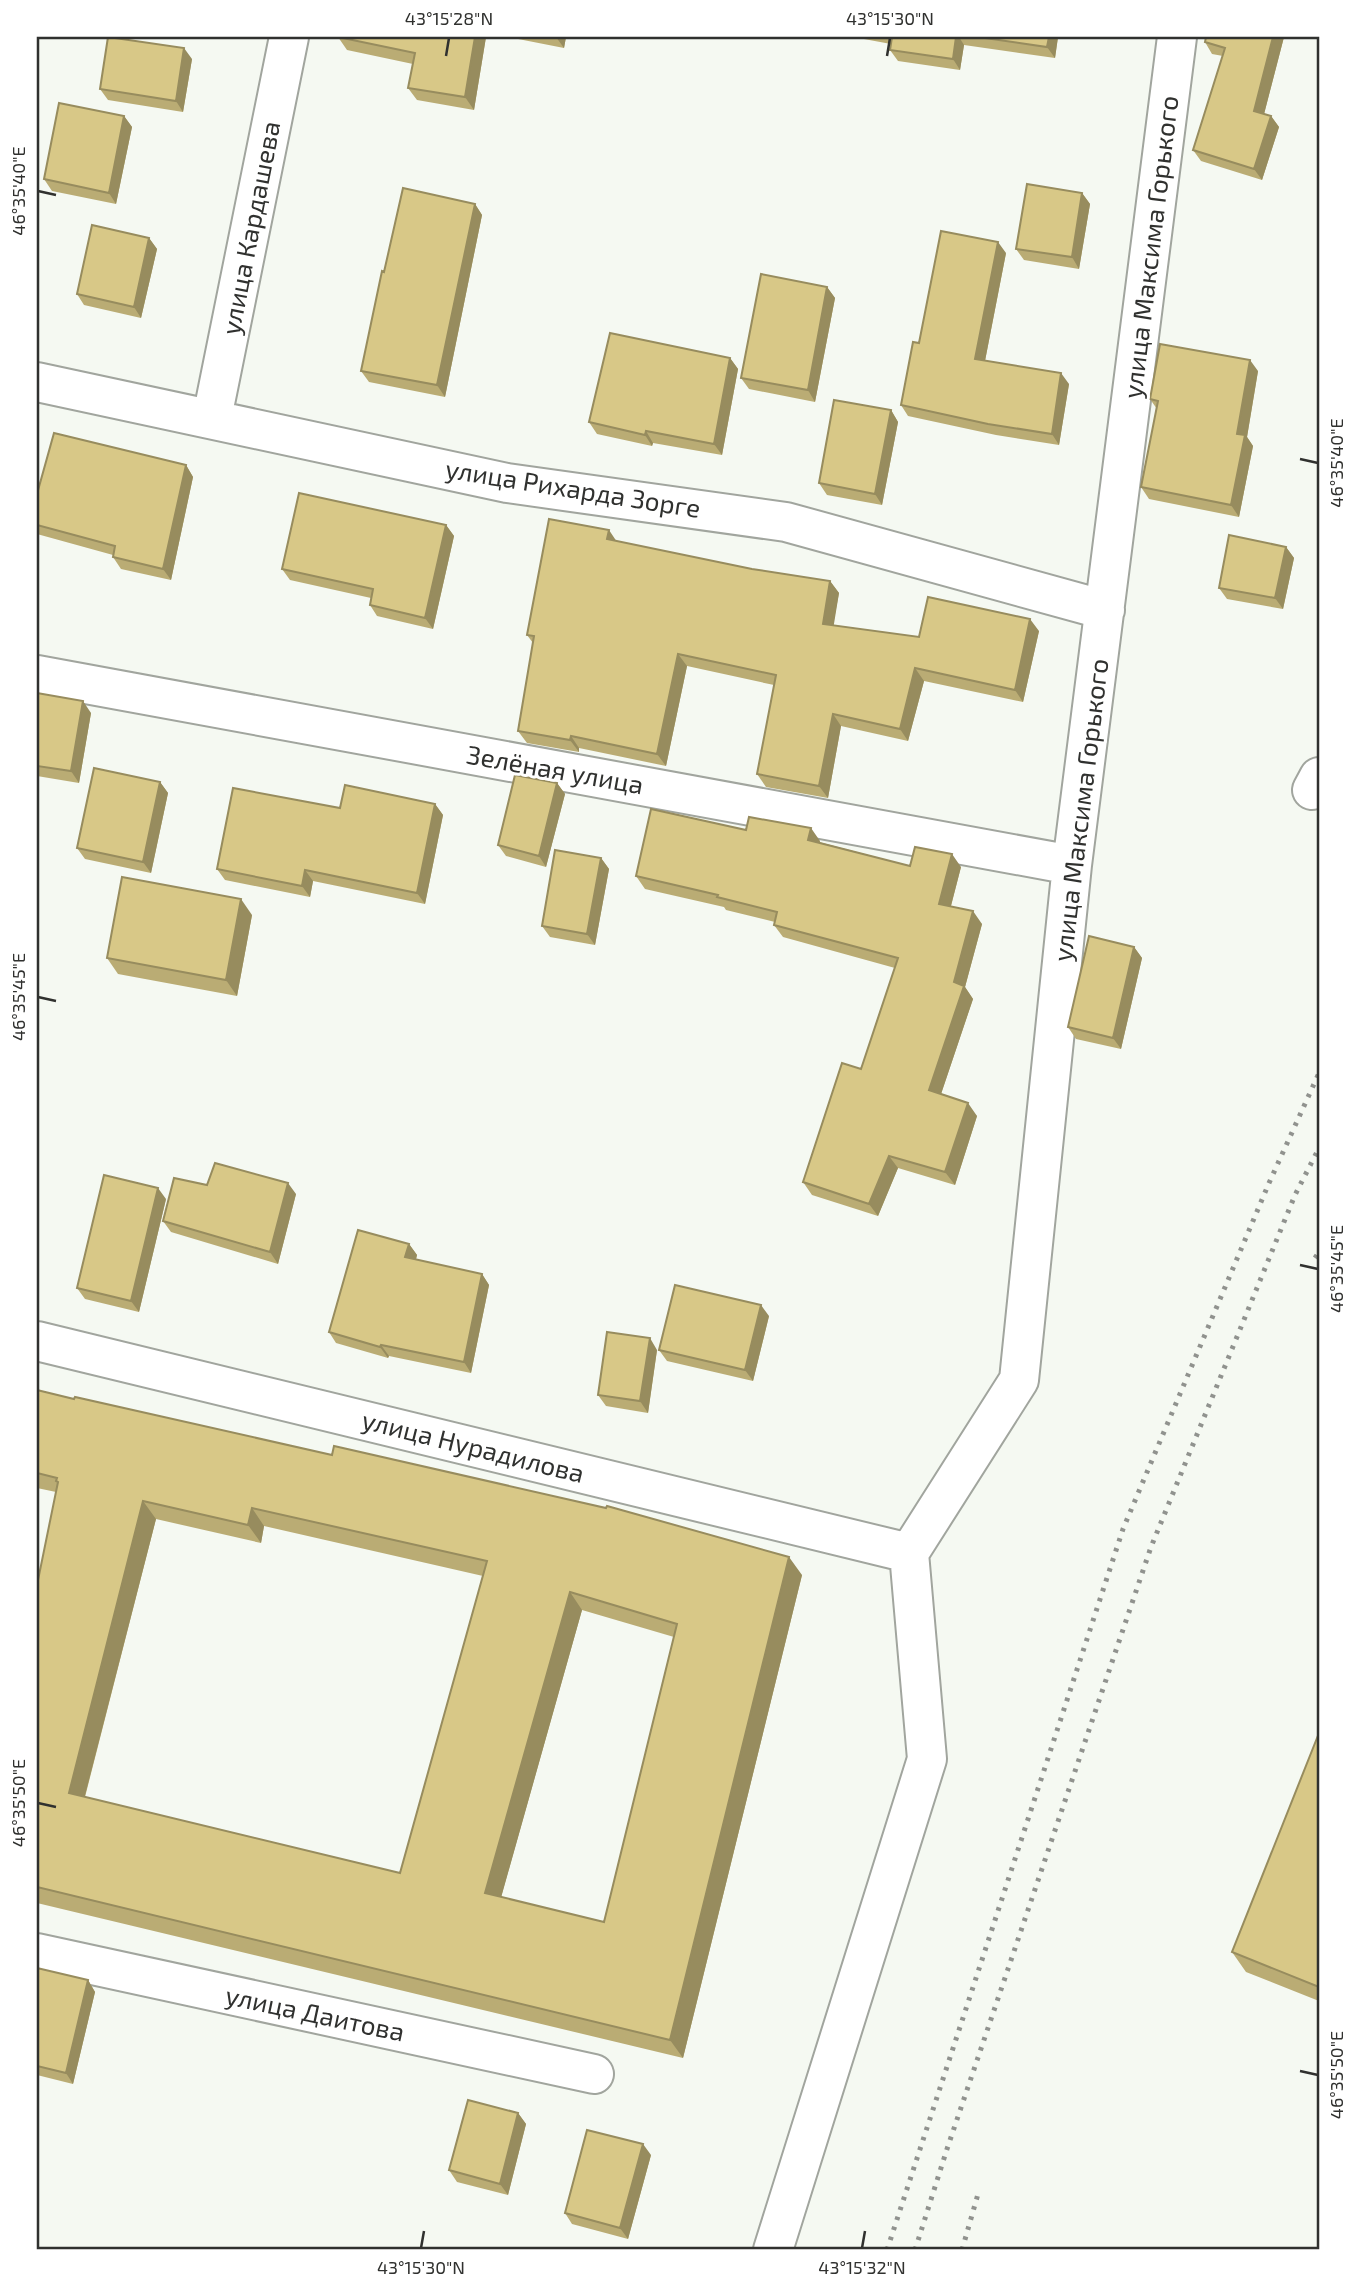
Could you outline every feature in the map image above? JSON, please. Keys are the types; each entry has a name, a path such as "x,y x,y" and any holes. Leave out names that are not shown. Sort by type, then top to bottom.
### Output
{"street":[{"name":"улица Кардашева","path":"212,418 289,37"},
{"name":"улица Максима Горького","path":"909,1553 1019,1380 1072,865 1177,37"},
{"name":"улица Рихарда Зорге","path":"37,382 507,483 786,522 1105,610"},
{"name":"Зелёная улица","path":"37,675 1072,865"},
{"name":"улица Нурадилова","path":"37,1341 909,1553"},
{"path":"773,2250 927,1759 909,1553"},
{"name":"улица Даитова","path":"37,1953 594,2074"}],"building":[{"path":"108,37 184,48 176,101 100,89"},
{"path":"338,37 475,37 465,97 408,88 415,53"},
{"path":"892,37 956,37 953,59 890,50"},
{"path":"978,37 1049,37 1047,47"},
{"path":"1206,37 1273,37 1254,111 1271,116 1254,169 1193,150 1225,48 1205,42"},
{"path":"59,103 124,116 109,193 44,179"},
{"path":"1027,184 1082,193 1072,257 1016,249"},
{"path":"403,188 475,204 437,385 361,371"},
{"path":"92,225 149,238 134,307 77,294"},
{"path":"941,231 998,242 975,359 1061,373 1052,434 988,424 901,405 913,342 919,343"},
{"path":"761,274 827,287 808,390 741,378"},
{"path":"610,333 730,358 714,444 646,431 645,435 589,422"},
{"path":"1160,344 1250,360 1237,434 1245,435 1231,505 1141,487 1158,401 1150,399"},
{"path":"834,400 891,410 875,494 819,483"},
{"path":"54,433 186,465 163,569 113,557 115,546 37,525 37,494"},
{"path":"299,493 446,525 425,618 370,605 373,589 282,569"},
{"path":"549,519 609,530 607,539 752,569 830,581 823,624 919,637 928,597 1030,619 1015,690 915,668 900,729 833,714 819,786 757,774 776,675 678,654 657,754 571,736 570,740 518,731 534,636 527,635"},
{"path":"1229,535 1286,547 1275,598 1219,588"},
{"path":"37,693 83,701 71,771 37,766"},
{"path":"94,768 160,782 143,862 77,848"},
{"path":"515,775 557,783 539,856 498,845"},
{"path":"345,785 435,804 417,893 305,870 302,886 217,869 233,788 340,808"},
{"path":"651,809 746,830 749,817 811,828 808,840 910,866 915,847 952,854 939,904 973,911 954,982 964,986 929,1090 968,1103 945,1172 889,1156 869,1204 803,1182 842,1063 861,1069 898,958 774,925 777,912 636,876"},
{"path":"555,850 601,858 587,934 542,926"},
{"path":"122,877 241,899 226,980 107,958"},
{"path":"1089,936 1134,947 1113,1038 1068,1027"},
{"path":"215,1163 288,1183 270,1252 163,1221 174,1178 207,1185"},
{"path":"104,1175 158,1188 131,1301 77,1288"},
{"path":"358,1230 409,1244 405,1257 482,1274 464,1362 381,1345 380,1347 329,1332"},
{"path":"675,1285 761,1305 745,1370 659,1350"},
{"path":"607,1332 650,1338 640,1401 598,1395"},
{"path":"37,1390 332,1455 334,1446 606,1508 607,1506 789,1557 670,2040 37,1887 37,1585 58,1482 57,1478 37,1473","holes":["143,1501 248,1525 252,1508 487,1561 400,1873 69,1793","570,1592 677,1624 604,1922 485,1893"]},
{"path":"1319,1733 1319,1987 1232,1952"},
{"path":"37,1968 88,1980 66,2073 37,2066"},
{"path":"468,2100 518,2113 500,2184 449,2170"},
{"path":"587,2130 643,2144 620,2228 565,2213"}],"railway":[{"path":"887,2250 1123,1529 1269,1183 1319,1073"},
{"path":"915,2250 1151,1547 1295,1195 1319,1148"},
{"path":"1315,1258 1319,1252"},
{"path":"962,2250 978,2194"}]}
